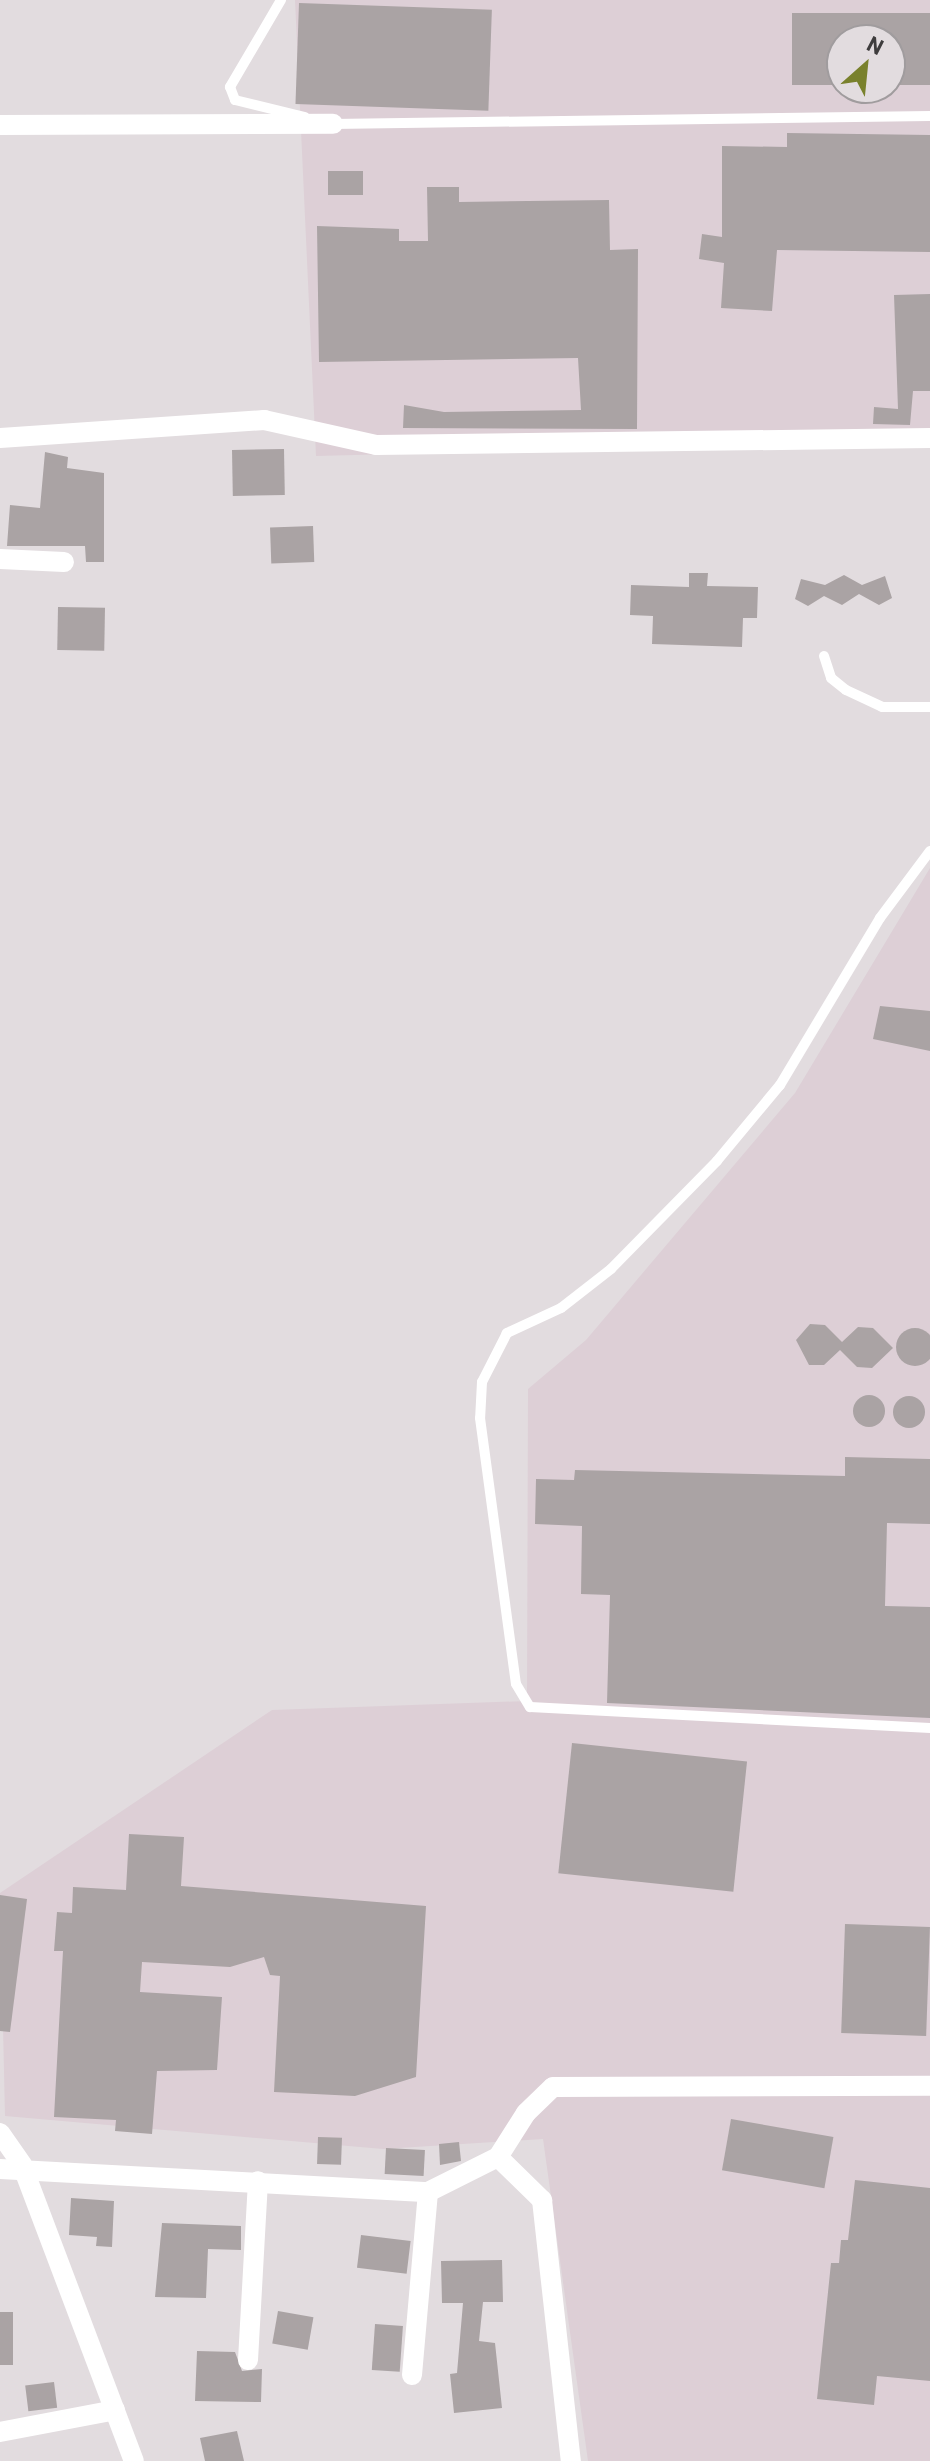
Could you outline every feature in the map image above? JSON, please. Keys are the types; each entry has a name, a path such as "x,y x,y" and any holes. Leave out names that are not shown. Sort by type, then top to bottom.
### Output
{"street":[{"path":"0,125 333,124"},
{"path":"0,438 264,420 376,445 930,438"},
{"path":"0,559 64,562"},
{"path":"0,2169 22,2165 428,2192 498,2157 526,2113 553,2087 930,2086"},
{"path":"0,2133 22,2165 134,2461"},
{"path":"498,2157 542,2200 571,2461"},
{"path":"248,2360 258,2181"},
{"path":"412,2375 428,2192"},
{"path":"0,2432 115,2410"}],"lane":[{"path":"281,0 239,64 230,87 235,100 333,124 930,116"},
{"path":"824,656 831,678 846,690 882,707 930,707"},
{"path":"930,851 880,918 780,1085 717,1161 611,1269 561,1308 507,1333 482,1382 480,1418 516,1684 530,1707 930,1728"}],"shaded area":[{"path":"295,0 930,0 930,440 316,456"},
{"path":"930,868 930,2461 588,2461 543,2139 383,2149 5,2116 0,1893 272,1710 527,1701 528,1389 586,1340 795,1093"}],"building":[{"path":"299,3 492,10 488,111 295,104"},
{"path":"792,13 930,13 930,85 906,85 906,24 826,24 826,85 792,85"},
{"path":"787,133 930,135 930,252 777,250 772,311 721,308 724,263 699,259 702,234 722,237 722,146 787,147"},
{"path":"328,171 363,171 363,195 328,195"},
{"path":"427,187 459,187 459,202 609,200 610,250 638,249 637,429 403,428 404,405 444,412 581,410 578,358 319,362 317,226 399,229 399,241 428,241"},
{"path":"930,294 930,391 913,391 910,425 873,424 874,407 898,409 894,295"},
{"path":"284,449 285,495 233,496 232,450"},
{"path":"45,452 68,457 67,468 104,473 104,562 86,562 85,546 7,546 10,505 40,508"},
{"path":"313,526 314,562 271,563 270,528"},
{"path":"689,573 708,573 707,586 758,587 757,618 743,618 742,647 652,644 653,616 630,615 631,585 689,587"},
{"path":"844,575 862,585 885,576 892,598 879,605 859,594 842,605 824,596 808,606 795,599 801,579 825,585"},
{"path":"58,607 105,608 104,651 57,650"},
{"path":"880,1006 930,1011 930,1051 873,1039"},
{"path":"810,1324 825,1325 842,1342 858,1327 873,1328 893,1348 872,1368 857,1367 840,1350 824,1365 809,1365 796,1340"},
{"path":"915,1328 929,1333 934,1347 929,1361 915,1366 901,1361 896,1347 901,1333"},
{"path":"869,1395 880,1400 885,1411 880,1422 869,1427 858,1422 853,1411 858,1400"},
{"path":"909,1396 920,1401 925,1412 920,1423 909,1428 898,1423 893,1412 898,1401"},
{"path":"845,1457 930,1459 930,1524 887,1523 885,1606 930,1607 930,1718 607,1703 610,1595 581,1594 582,1526 535,1524 536,1479 574,1480 575,1470 845,1476"},
{"path":"572,1743 747,1761 733,1892 558,1873"},
{"path":"129,1834 184,1837 181,1886 426,1906 416,2077 355,2096 274,2092 280,1976 270,1975 264,1957 230,1967 142,1962 140,1992 222,1997 217,2070 157,2071 152,2134 115,2131 116,2120 54,2117 63,1951 54,1951 57,1912 72,1913 73,1887 126,1890"},
{"path":"0,1895 27,1899 10,2032 0,2031"},
{"path":"845,1924 930,1927 926,2036 841,2033"},
{"path":"731,2119 833,2137 824,2188 722,2170"},
{"path":"318,2137 342,2138 341,2165 317,2164"},
{"path":"459,2142 461,2161 440,2165 439,2144"},
{"path":"386,2148 425,2150 424,2176 385,2174"},
{"path":"855,2180 930,2188 930,2381 877,2376 874,2405 817,2399 831,2263 839,2263 841,2240 848,2240"},
{"path":"71,2198 114,2201 112,2247 96,2246 97,2237 69,2235"},
{"path":"162,2223 241,2226 241,2250 208,2249 206,2298 155,2297"},
{"path":"361,2235 411,2241 407,2274 357,2268"},
{"path":"502,2260 503,2302 483,2302 479,2341 495,2343 502,2408 454,2413 450,2374 457,2373 463,2303 442,2303 441,2261"},
{"path":"278,2311 313,2317 308,2350 272,2343"},
{"path":"0,2312 13,2312 13,2365 0,2365"},
{"path":"375,2324 403,2326 400,2372 372,2370"},
{"path":"197,2351 235,2352 242,2371 262,2369 261,2402 195,2401"},
{"path":"54,2382 57,2408 28,2411 25,2386"},
{"path":"237,2431 244,2461 205,2461 200,2438"}]}
